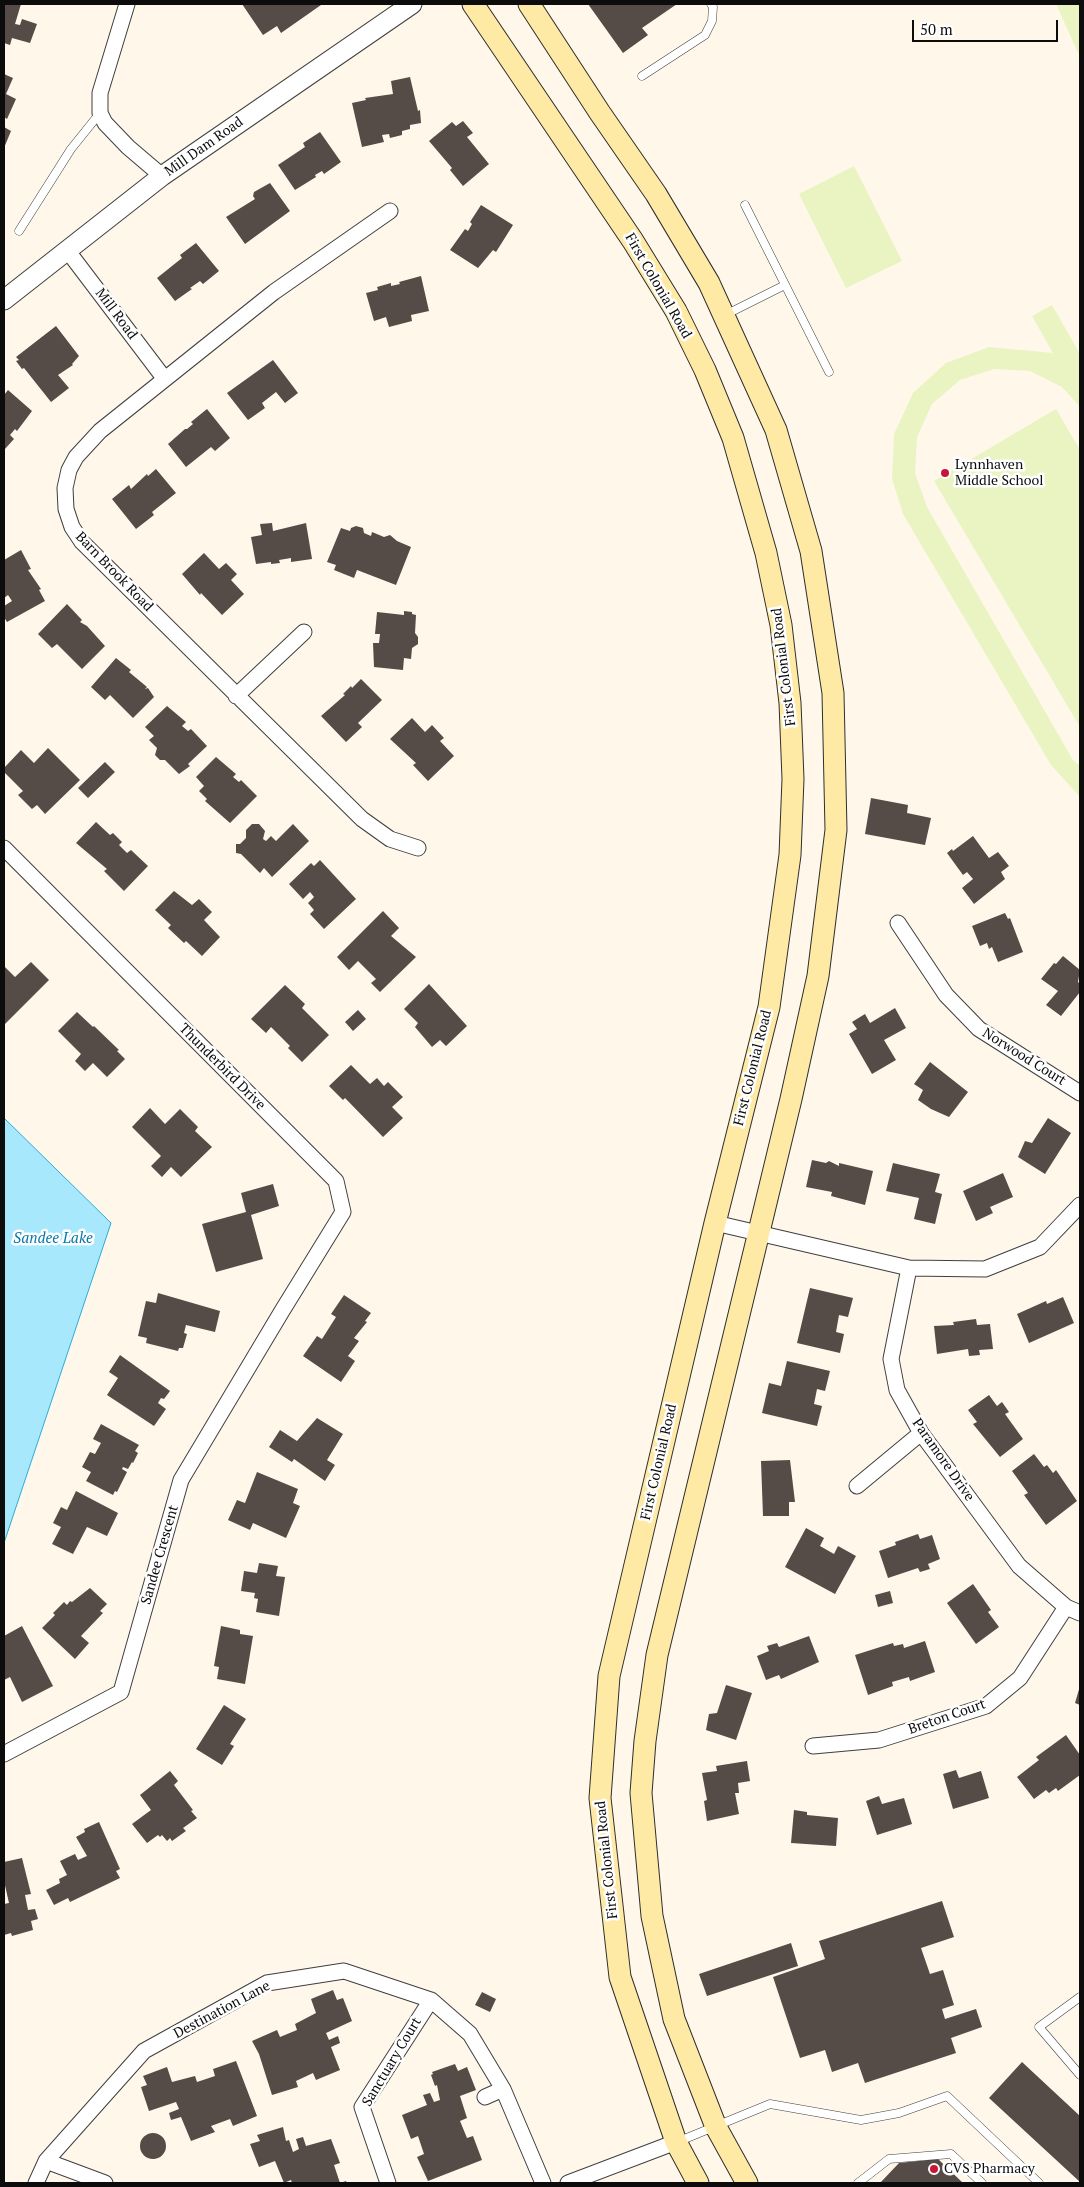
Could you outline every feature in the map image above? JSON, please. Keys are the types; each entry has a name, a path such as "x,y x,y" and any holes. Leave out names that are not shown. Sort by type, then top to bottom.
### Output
{"main road":[{"name":"First Colonial Road","path":"473,4 634,241 676,311 705,370 733,438 766,552 781,625 790,703 793,779 790,855 769,1007 715,1223 609,1676 600,1798 620,1977 676,2142 698,2183"},
{"path":"529,4 600,113 656,194 709,283 776,430 808,541 833,693 836,830 818,976 791,1099 757,1232 657,1656 645,1741 641,1793 652,1916 672,2010 716,2127 747,2183"}],"street":[{"path":"127,4 100,93 100,113 105,123 128,147 162,176"},
{"name":"Mill Dam Road","path":"4,300 162,176 412,4"},
{"name":"Barn Brook Road","path":"390,210 274,292 100,431 76,457 69,470 65,488 66,509 72,527 82,542 362,819 390,839 418,848"},
{"name":"Mill Road","path":"67,250 164,378"},
{"path":"236,696 304,632"},
{"name":"Thunderbird Drive","path":"4,848 336,1181 344,1212 282,1311"},
{"name":"Norwood Court","path":"898,924 946,995 979,1030 1080,1093"},
{"path":"715,1223 909,1268 985,1269 1040,1247 1080,1205"},
{"name":"Paramore Drive","path":"909,1268 891,1359 897,1390 921,1433 1019,1566 1073,1610"},
{"name":"Sandee Crescent","path":"4,1754 121,1692 181,1480 282,1311"},
{"path":"857,1486 921,1433"},
{"name":"Breton Court","path":"813,1746 879,1740 986,1706 1020,1678 1073,1610"},
{"name":"Destination Lane","path":"36,2183 46,2161 144,2051 267,1983 344,1971 431,2000 470,2034 503,2089 543,2183"},
{"name":"Sanctuary Court","path":"388,2183 362,2108 431,2000"},
{"path":"485,2097 503,2089"},
{"path":"568,2183 676,2142"},
{"path":"46,2161 104,2183"}],"lane":[{"path":"642,76 705,35 712,21 713,7 711,4"},
{"path":"19,231 71,149 100,113"},
{"path":"745,205 829,372"},
{"path":"725,315 785,285"},
{"path":"1080,1997 1038,2028 1080,2075"},
{"path":"676,2142 770,2104 862,2120 899,2113 947,2096 1039,2183"},
{"path":"858,2183 889,2159 951,2154 982,2183"}],"green space":[{"path":"1056,4 1080,4 1080,51 1078,53"},
{"path":"854,166 902,261 846,288 799,194"},
{"path":"1052,305 1080,354 1080,407 1062,387 1030,371 994,369 960,380 932,404 917,437 915,473 927,507 1073,760 1080,766 1080,797 1051,765 903,514 892,479 894,434 913,393 946,363 989,347 1053,353 1032,316"},
{"path":"1056,409 1080,450 1080,727 934,481"}],"water":[{"name":"Sandee Lake","path":"4,1118 111,1223 4,1543"}],"building":[{"path":"4,4 21,4 15,24 20,25 22,19 37,24 30,43 12,38 10,45 4,43"},
{"path":"242,4 321,5 281,33 277,26 263,35"},
{"path":"588,4 677,4 642,28 648,35 623,53"},
{"path":"4,74 13,78 6,94 16,99 7,119 4,117"},
{"path":"410,77 418,111 420,110 421,123 410,125 410,129 402,131 402,135 390,138 389,134 382,135 384,142 362,147 352,103 366,100 365,98 393,94 391,81"},
{"path":"463,121 473,133 467,137 489,164 463,186 450,170 452,168 429,141 452,122 456,126"},
{"path":"4,127 11,131 4,148"},
{"path":"320,132 341,162 324,174 322,171 315,175 316,177 295,190 278,165 305,147 303,143"},
{"path":"270,183 290,211 245,244 226,217 255,199 253,196 254,192"},
{"path":"481,205 513,225 496,252 493,250 478,268 450,250 465,229 468,231 472,224 470,222"},
{"path":"196,243 219,271 203,284 200,281 175,301 157,278 182,258 180,255"},
{"path":"421,276 429,311 411,315 412,321 389,327 386,317 374,321 366,293 378,290 377,287 391,283 391,286 400,284 399,282"},
{"path":"56,326 79,356 73,365 58,375 69,388 51,402 24,368 22,369 16,361 19,360 16,357"},
{"path":"273,360 298,393 285,403 276,392 262,403 265,408 248,420 227,393"},
{"path":"8,390 32,411 17,431 15,429 10,435 14,439 4,450 4,395"},
{"path":"207,409 230,438 215,451 211,447 186,467 168,444 193,424 191,422"},
{"path":"156,469 176,493 152,512 154,515 136,529 112,499 129,485 131,489 147,474 148,476"},
{"path":"272,523 273,531 306,523 312,559 291,562 291,558 279,560 280,563 256,564 251,537 262,535 260,524"},
{"path":"356,526 363,528 364,533 371,536 372,532 384,537 390,535 397,541 411,547 396,585 357,570 354,578 334,570 336,565 327,562 341,528 350,531 351,528"},
{"path":"21,550 31,569 28,570 41,589 39,590 45,601 7,622 4,617 4,606 12,601 8,595 4,598 4,560"},
{"path":"204,553 219,569 226,563 237,574 231,580 244,594 222,615 201,593 200,595 182,574"},
{"path":"67,604 82,620 80,622 87,626 105,646 82,669 57,644 52,648 38,634"},
{"path":"404,611 412,612 412,614 416,615 415,633 418,637 418,644 412,648 411,659 404,658 403,670 374,667 373,643 379,643 380,634 375,634 377,612 404,615"},
{"path":"116,658 131,670 129,672 147,687 145,689 148,688 154,697 133,718 110,695 105,700 91,687"},
{"path":"361,679 382,700 358,723 362,727 346,742 321,716 345,695 343,694 351,686 352,688"},
{"path":"167,706 186,722 182,726 188,731 191,729 207,746 188,764 190,766 179,774 165,760 160,760 155,755 157,748 149,740 154,736 145,727"},
{"path":"412,718 425,732 432,725 444,738 440,741 454,756 428,781 413,765 416,763 390,739"},
{"path":"48,748 80,780 45,814 37,805 32,809 18,795 23,791 4,772 4,768 21,750 34,763"},
{"path":"216,757 236,774 233,777 239,782 241,780 257,796 230,823 205,801 207,799 199,791 204,786 196,777"},
{"path":"105,762 115,772 88,798 78,788"},
{"path":"871,798 908,805 907,813 931,818 925,845 865,834"},
{"path":"96,822 110,835 113,833 122,842 119,845 127,853 131,850 148,866 124,891 104,871 107,869 76,843"},
{"path":"252,824 259,824 265,831 263,839 266,841 271,836 276,841 293,824 309,841 272,877 264,868 260,873 241,854 236,853 236,844 240,844 246,838 246,830"},
{"path":"973,836 989,858 998,852 1009,866 1001,872 1005,879 974,904 962,888 973,879 967,872 963,875 947,853 952,849 953,851"},
{"path":"320,860 356,899 324,929 310,914 314,910 308,903 314,897 310,892 303,899 289,884 311,863 314,866"},
{"path":"174,891 192,905 199,899 212,912 204,920 220,937 202,956 168,928 171,925 155,910"},
{"path":"383,911 399,928 391,936 416,957 380,992 371,983 376,979 358,961 349,970 337,957"},
{"path":"1005,913 1008,919 1010,918 1023,952 998,962 992,947 989,949 987,943 980,946 972,926"},
{"path":"1063,956 1080,970 1078,982 1080,984 1080,992 1061,1016 1046,1005 1058,991 1041,979 1054,963 1056,964"},
{"path":"31,962 49,980 5,1024 4,966 15,977"},
{"path":"429,984 467,1026 446,1046 440,1040 432,1047 415,1027 418,1023 404,1009"},
{"path":"285,985 305,1004 302,1008 329,1035 302,1062 288,1048 290,1046 271,1027 266,1033 251,1019"},
{"path":"895,1008 906,1028 884,1040 896,1060 872,1074 849,1034 857,1029 852,1022 865,1014 870,1023"},
{"path":"358,1010 366,1019 353,1031 345,1022"},
{"path":"77,1012 119,1050 117,1051 125,1059 107,1077 93,1063 85,1071 75,1061 81,1054 58,1031"},
{"path":"930,1062 968,1092 949,1117 931,1109 918,1100 923,1090 914,1084"},
{"path":"351,1065 370,1084 377,1078 384,1086 388,1082 403,1097 392,1107 403,1118 383,1137 345,1098 343,1100 329,1086"},
{"path":"150,1108 165,1124 180,1109 198,1127 195,1131 212,1147 181,1177 171,1167 162,1177 151,1166 161,1156 132,1127"},
{"path":"1048,1118 1071,1133 1045,1174 1018,1157 1025,1141 1032,1143"},
{"path":"812,1160 826,1163 829,1161 839,1166 839,1163 873,1171 865,1205 831,1196 832,1192 806,1187"},
{"path":"893,1163 940,1174 935,1192 942,1194 935,1224 914,1219 919,1198 886,1191"},
{"path":"1003,1173 1013,1197 990,1207 993,1213 976,1221 963,1191"},
{"path":"273,1184 279,1206 251,1215 263,1259 216,1272 202,1224 246,1212 241,1193"},
{"path":"810,1288 853,1298 848,1317 839,1315 836,1332 844,1334 840,1353 797,1343"},
{"path":"158,1293 220,1311 215,1332 186,1325 184,1333 187,1334 183,1348 179,1348 178,1351 146,1343 147,1338 138,1336 146,1301 156,1303"},
{"path":"344,1295 371,1313 365,1321 367,1322 354,1338 359,1341 348,1356 355,1361 341,1382 303,1356 317,1336 322,1339 336,1317 331,1314"},
{"path":"1063,1297 1074,1323 1029,1343 1017,1314 1046,1301 1047,1304"},
{"path":"976,1319 977,1325 990,1324 993,1349 979,1350 980,1355 969,1356 968,1349 937,1354 934,1326 954,1325 953,1322"},
{"path":"120,1355 170,1391 158,1403 166,1409 154,1426 107,1395 118,1378 109,1372"},
{"path":"787,1361 830,1371 825,1391 817,1389 814,1404 822,1406 817,1426 762,1413 769,1383 781,1386"},
{"path":"989,1395 997,1406 1002,1402 1009,1412 1005,1414 1023,1439 1000,1457 973,1424 977,1422 968,1410"},
{"path":"317,1418 343,1434 327,1460 335,1465 325,1481 294,1459 292,1462 269,1447 280,1430 297,1441"},
{"path":"101,1424 139,1445 135,1451 138,1453 133,1463 128,1469 123,1467 122,1469 127,1472 117,1492 115,1491 113,1495 86,1481 91,1472 82,1467 90,1452 95,1454 101,1443 93,1439"},
{"path":"1034,1454 1044,1467 1047,1465 1053,1473 1056,1470 1077,1501 1046,1525 1024,1495 1028,1493 1012,1471"},
{"path":"790,1460 795,1502 789,1502 789,1516 763,1516 761,1461"},
{"path":"257,1472 298,1489 293,1503 300,1506 286,1538 253,1523 250,1530 228,1520 237,1500 245,1503"},
{"path":"76,1491 118,1513 107,1536 87,1527 73,1554 52,1544 61,1527 53,1523 61,1507 67,1510"},
{"path":"806,1528 824,1538 820,1546 834,1554 838,1546 856,1556 835,1594 785,1567"},
{"path":"918,1534 920,1539 932,1535 940,1559 928,1564 930,1569 920,1572 918,1568 888,1578 879,1551 896,1545 895,1542"},
{"path":"259,1563 278,1566 276,1576 285,1577 279,1616 256,1612 258,1599 254,1598 255,1593 241,1591 244,1571 257,1573"},
{"path":"973,1584 991,1610 988,1612 999,1627 976,1644 947,1603"},
{"path":"90,1588 107,1604 100,1611 103,1613 81,1636 89,1643 75,1659 42,1628 55,1615 53,1613 64,1602 67,1605"},
{"path":"890,1591 893,1603 878,1607 875,1595"},
{"path":"22,1626 53,1686 22,1702 10,1677 4,1680 4,1636"},
{"path":"221,1626 240,1630 240,1634 253,1636 245,1684 217,1679 219,1667 214,1666"},
{"path":"809,1636 819,1662 781,1679 779,1675 766,1680 757,1656 769,1651 767,1646 777,1643 779,1647"},
{"path":"925,1641 935,1672 910,1681 909,1677 892,1682 893,1686 868,1695 855,1655 893,1643 894,1646 903,1644 904,1648"},
{"path":"726,1685 752,1693 736,1740 706,1730 709,1714 717,1713"},
{"path":"1080,1686 1080,1705 1075,1703"},
{"path":"224,1705 246,1719 230,1744 234,1746 222,1765 196,1749"},
{"path":"1066,1735 1080,1755 1080,1775 1058,1791 1056,1788 1049,1793 1046,1790 1034,1799 1017,1777 1039,1760 1036,1757"},
{"path":"747,1761 750,1781 738,1783 739,1793 735,1793 739,1814 707,1821 704,1801 707,1800 702,1773 717,1771 716,1766"},
{"path":"956,1770 959,1778 981,1771 989,1798 953,1809 943,1774"},
{"path":"170,1771 178,1781 174,1785 197,1818 183,1828 186,1831 172,1841 170,1838 167,1841 162,1835 160,1837 158,1835 147,1843 132,1824 151,1810 140,1795"},
{"path":"879,1796 882,1804 904,1798 912,1824 877,1835 866,1801"},
{"path":"794,1810 807,1812 807,1815 838,1818 836,1846 791,1843"},
{"path":"99,1822 120,1869 116,1871 120,1878 70,1902 68,1898 54,1905 46,1890 60,1883 59,1879 67,1875 60,1861 75,1854 78,1860 87,1856 76,1837 85,1832 84,1829"},
{"path":"22,1858 31,1894 25,1895 28,1910 35,1909 38,1919 31,1921 33,1930 12,1936 11,1933 4,1935 4,1904 9,1903 4,1881 4,1862"},
{"path":"942,1901 954,1937 921,1948 930,1974 943,1970 954,2005 942,2009 945,2019 976,2009 982,2027 951,2038 956,2053 865,2083 858,2063 832,2072 825,2050 800,2058 773,1977 825,1959 819,1941"},
{"path":"791,1943 798,1966 707,1996 699,1974"},
{"path":"333,1990 337,2000 343,1998 352,2021 326,2033 329,2040 338,2036 340,2043 331,2047 340,2070 316,2080 313,2073 296,2081 298,2087 272,2095 259,2054 252,2041 277,2030 280,2037 297,2030 295,2024 316,2013 311,1999"},
{"path":"482,1992 496,1999 490,2012 475,2005"},
{"path":"236,2061 257,2116 233,2126 230,2119 211,2126 215,2132 191,2141 181,2117 171,2120 169,2113 179,2109 176,2102 149,2111 141,2087 147,2085 143,2076 167,2067 172,2082 195,2076 197,2082 215,2076 213,2069"},
{"path":"1022,2062 1080,2116 1080,2182 989,2098"},
{"path":"455,2064 458,2071 467,2067 476,2090 460,2096 467,2118 460,2121 467,2138 473,2136 482,2160 428,2181 417,2157 424,2154 418,2136 411,2139 402,2115 427,2105 423,2095 430,2093 434,2102 440,2100 437,2085 435,2086 431,2075 433,2074 432,2072"},
{"path":"283,2127 286,2141 289,2140 293,2152 299,2149 296,2139 303,2137 306,2146 331,2139 340,2163 334,2165 340,2183 292,2183 291,2180 284,2183 275,2161 259,2167 250,2144 260,2141 257,2135"},
{"path":"153,2133 162,2137 166,2146 162,2155 153,2159 144,2155 140,2146 144,2137"},
{"name":"CVS Pharmacy","path":"938,2159 963,2183 880,2183 899,2163"}],"place":[{"name":"Lynnhaven Middle School","path":"945,473"},
{"name":"CVS Pharmacy","path":"934,2169"}]}
